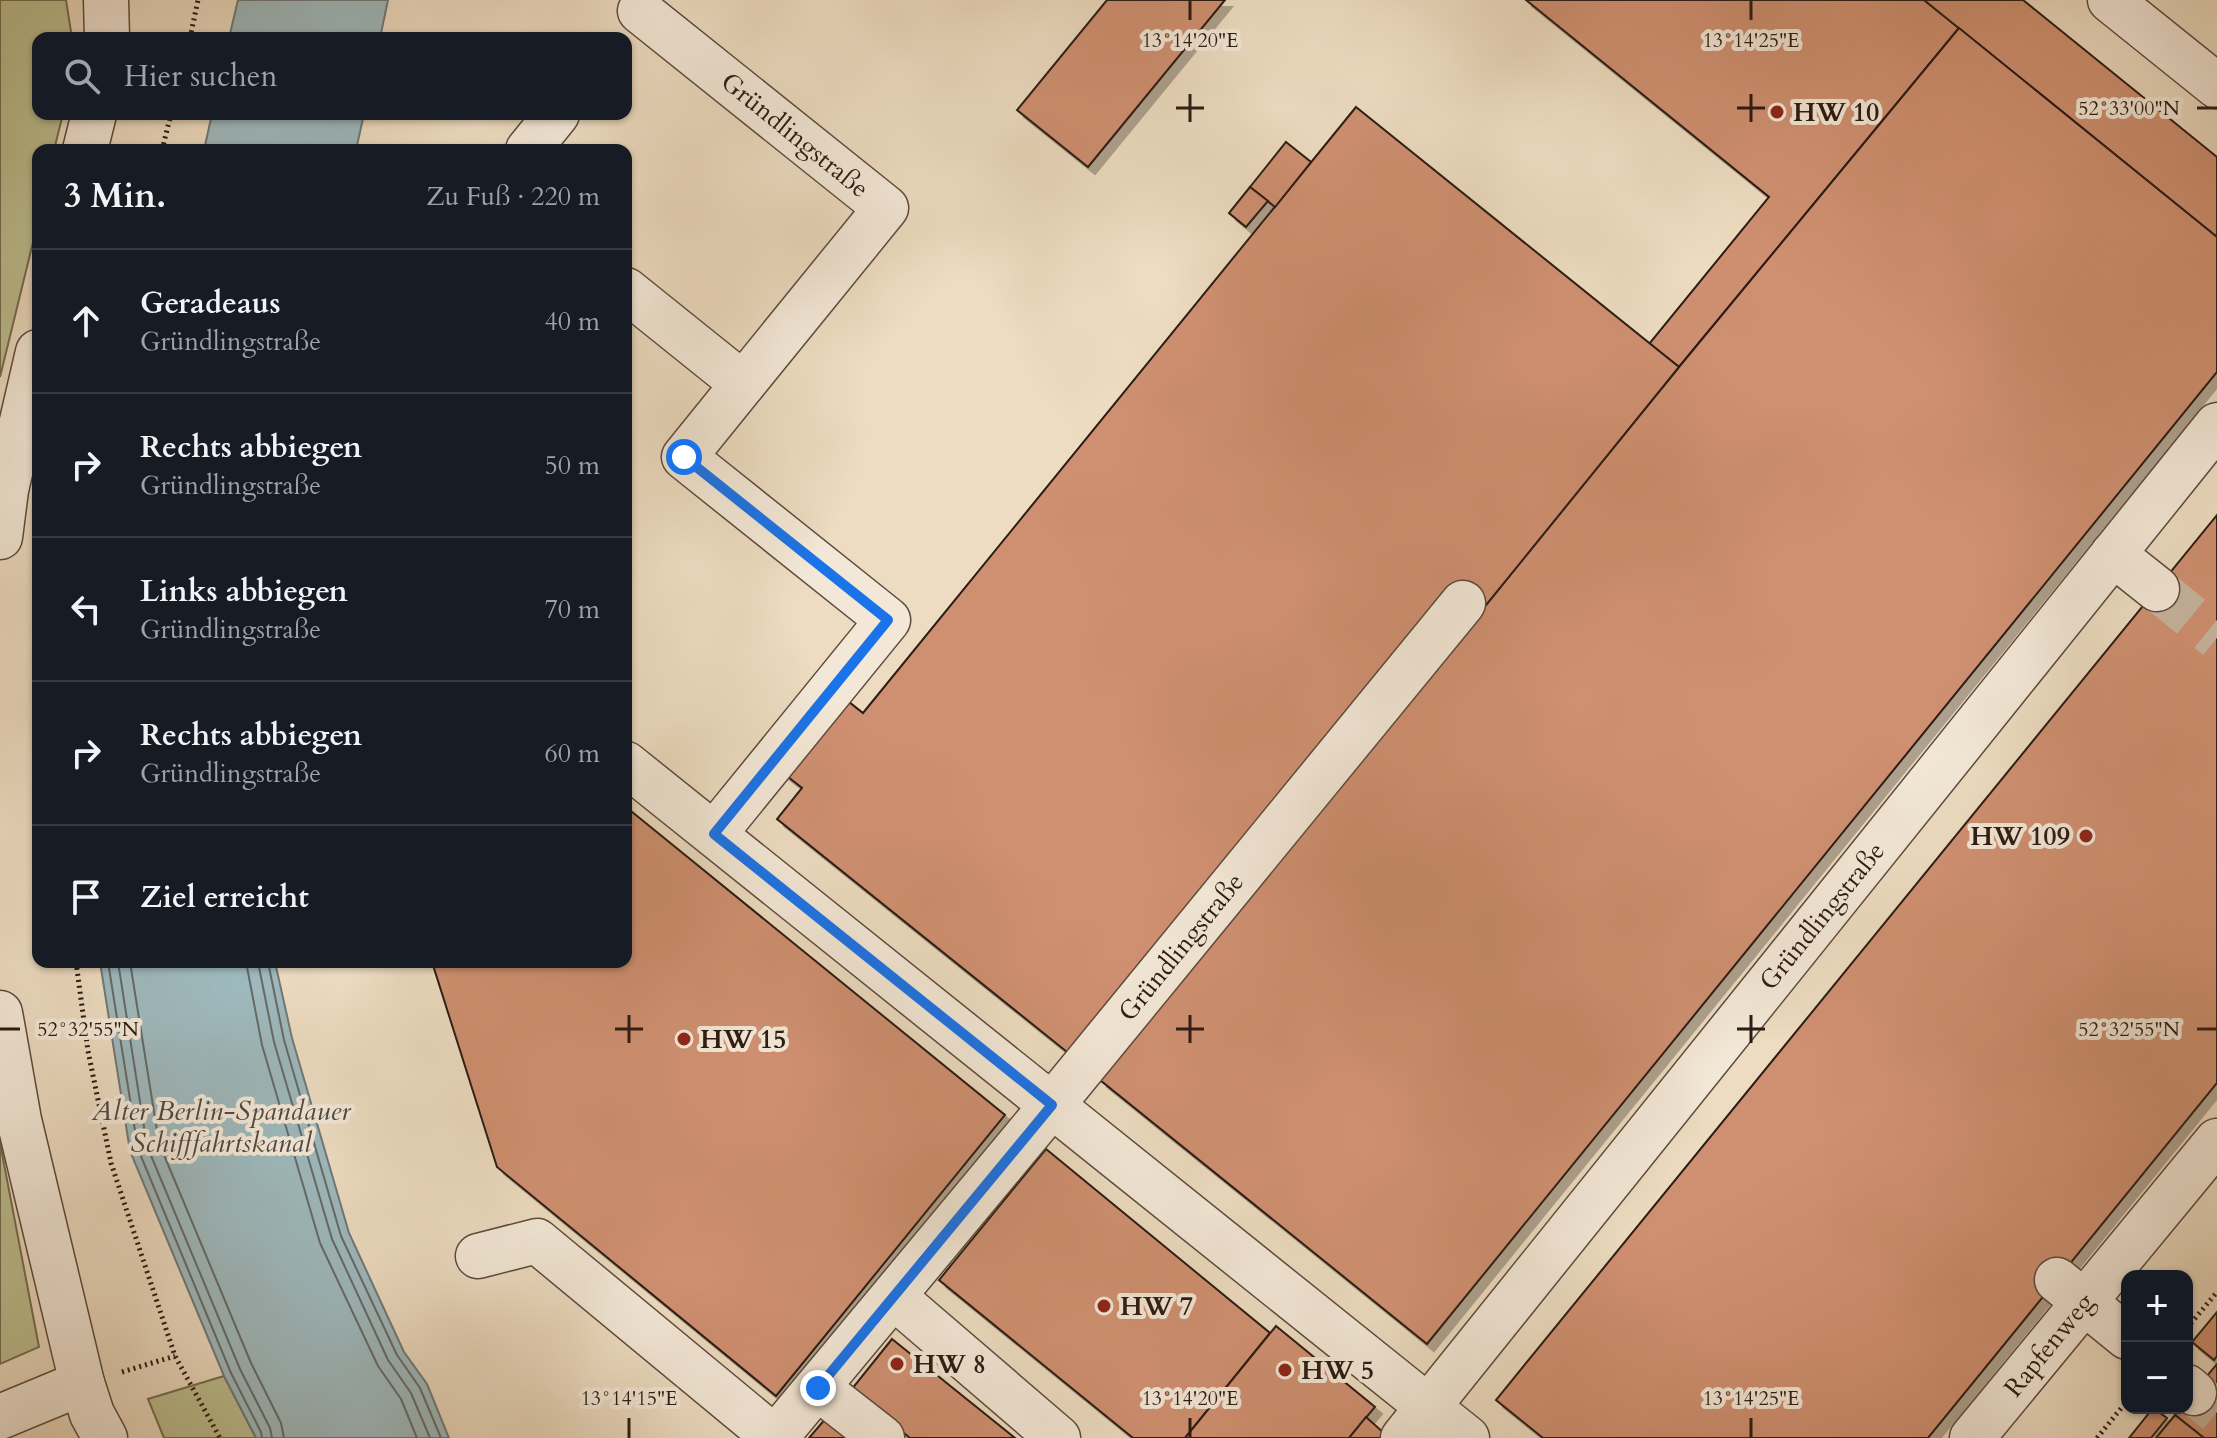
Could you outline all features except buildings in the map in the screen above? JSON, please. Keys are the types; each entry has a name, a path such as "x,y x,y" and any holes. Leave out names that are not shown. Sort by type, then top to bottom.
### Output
{"street":[{"path":"106,0 107,32"},
{"path":"2110,0 2217,86"},
{"name":"Gründlingstraße","path":"636,16 886,208 684,457 888,620 714,834"},
{"path":"86,144 92,120"},
{"path":"533,144 552,120"},
{"path":"560,144 564,120"},
{"path":"632,295 743,384"},
{"path":"0,537 6,490 32,378"},
{"name":"Gründlingstraße","path":"1415,1422 2216,430"},
{"path":"2113,554 2157,589"},
{"name":"Gründlingstraße","path":"478,1256 537,1241 775,1438 1463,603"},
{"path":"632,769 1052,1105 1415,1422 1467,1438"},
{"path":"0,1013 19,1120 92,1418 0,1417"},
{"name":"Rapfenweg","path":"1972,1438 2070,1291 2198,1138"},
{"path":"2070,1291 2121,1332"},
{"path":"894,1297 1058,1438"},
{"path":"818,1388 882,1438"}],"path":[{"path":"191,32 198,0"},
{"path":"164,144 170,120"},
{"path":"77,968 88,1051 111,1163 175,1356 220,1438"},
{"path":"2193,1321 2217,1292"},
{"path":"92,1418 175,1356"},
{"path":"2097,1438 2121,1408"}],"green space":[{"path":"0,0 66,0 71,32 32,32 32,120 62,120 56,144 32,144 32,246 0,377"},
{"path":"0,1143 39,1347 0,1364"},
{"path":"224,1376 256,1438 164,1438 148,1399"}],"water":[{"path":"238,0 388,0 381,32 230,32"},
{"path":"211,120 363,120 357,144 205,144"},
{"name":"Alter Berlin-Spandauer Schifffahrtskanal","path":"101,968 276,968 292,1038 349,1233 404,1352 427,1384 449,1438 256,1438 224,1376 130,1151"}],"tunnel":[{"path":"2157,589 2217,638"},
{"path":"2194,1393 2217,1412"}],"place":[{"name":"HW 10","path":"1777,112"},
{"name":"HW 109","path":"2086,836"},
{"name":"HW 15","path":"684,1039"},
{"name":"HW 7","path":"1104,1306"},
{"name":"HW 8","path":"897,1364"},
{"name":"HW 5","path":"1285,1370"}],"route":[{"path":"684,457 888,620 714,834 1052,1105 818,1388"}]}
